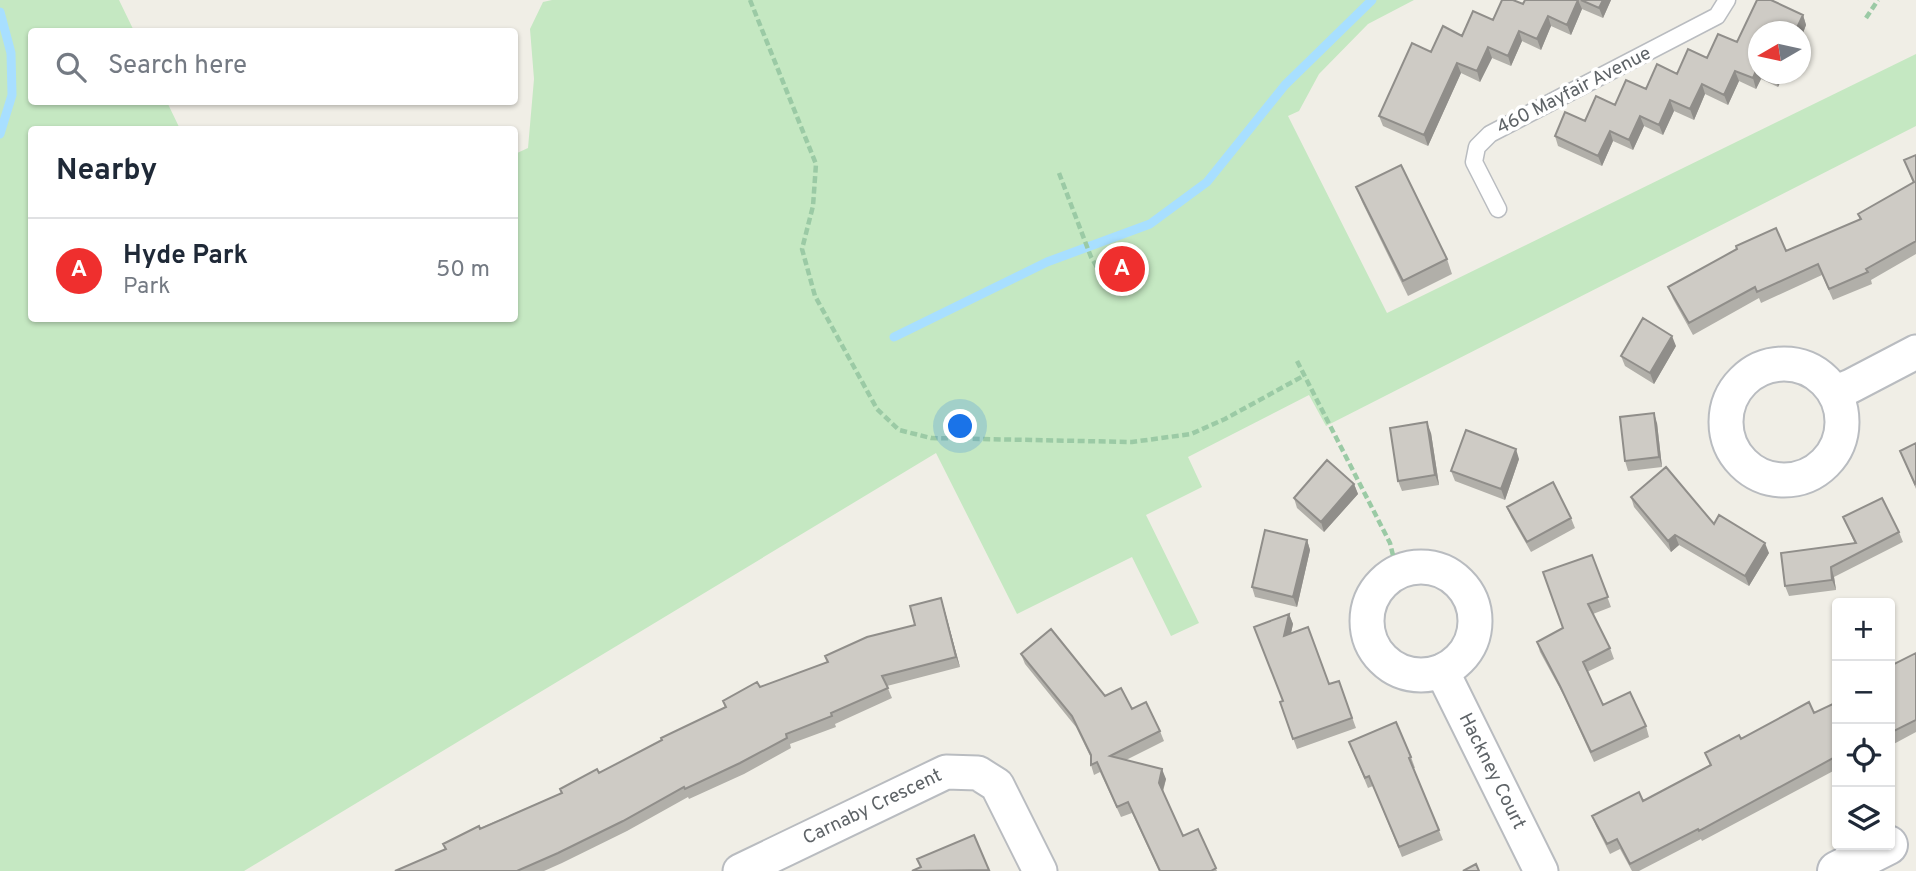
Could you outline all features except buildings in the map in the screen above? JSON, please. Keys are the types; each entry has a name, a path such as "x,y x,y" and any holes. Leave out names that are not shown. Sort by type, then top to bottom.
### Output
{"street":[{"path":"1836,392 1916,352"},
{"path":"1423,566 1434,568 1451,576 1469,597 1474,614 1474,631 1458,660 1443,671 1419,675 1396,669 1381,658 1370,641 1366,623 1367,610 1374,593 1404,569 1423,566"},
{"name":"Hackney Court","path":"1443,671 1541,871"},
{"name":"Carnaby Crescent","path":"740,871 946,772 978,773 997,785 1041,871"},
{"path":"1895,841 1916,830"},
{"path":"1837,871 1877,850"}],"lane":[{"name":"460 Mayfair Avenue","path":"1498,209 1474,162 1477,146 1490,134 1717,16 1727,0"}],"path":[{"path":"750,0 816,164 813,206 802,249 815,296 877,409 899,430 931,438 1132,442 1191,434 1225,419 1305,375"},
{"path":"1866,18 1878,0"},
{"path":"1059,173 1091,257 1104,279 1121,294"},
{"path":"1297,361 1390,543 1397,572"}],"green space":[{"path":"0,0 119,0 133,28 28,28 28,105 168,105 179,126 28,126 28,322 518,322 518,153 528,148 534,79 530,29 543,2 552,0 1414,0 1368,24 1319,74 1299,111 1288,116 1387,313 1916,54 1916,126 1326,426 1309,395 1188,457 1202,487 1146,515 1199,623 1171,636 1132,557 1017,614 936,453 244,871 0,871"}],"waterway":[{"path":"894,337 1047,262 1150,224 1207,182 1285,85 1372,0"},
{"path":"0,12 11,53 12,95 0,134"}],"place":[{"name":"Hyde Park","path":"1122,269"}]}
